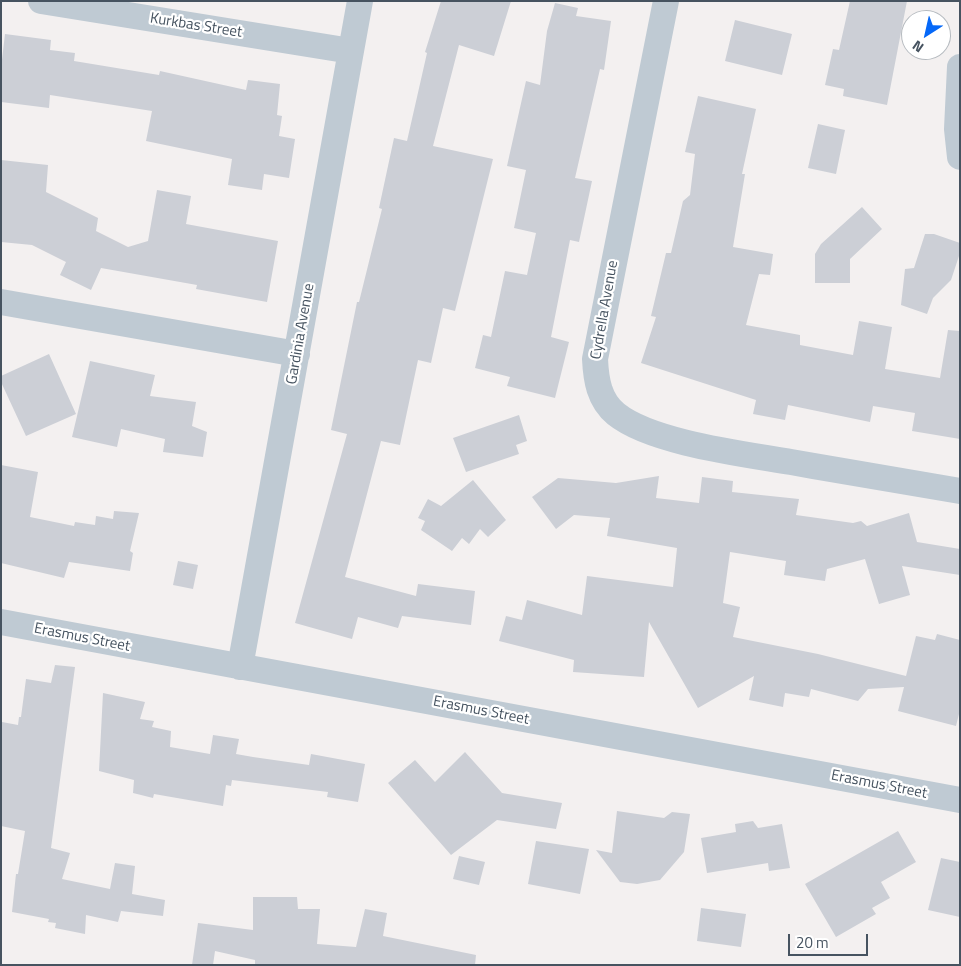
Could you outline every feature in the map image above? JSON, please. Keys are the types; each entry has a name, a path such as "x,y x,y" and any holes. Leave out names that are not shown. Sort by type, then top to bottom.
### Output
{"street":[{"name":"Kurkbas Street","path":"41,1 351,51"},
{"name":"Gardinia Avenue","path":"240,667 360,1"},
{"name":"Cydrella Avenue","path":"666,1 594,359 596,381 604,401 616,414 636,426 658,434 729,452 960,491"},
{"path":"960,67 957,129 960,157"},
{"path":"1,302 297,354"},
{"name":"Erasmus Street","path":"1,622 960,800"}],"building":[{"path":"441,1 511,1 494,56 459,45 433,146 493,159 455,311 443,308 431,363 418,360 400,445 381,441 345,577 416,596 418,584 475,591 471,625 402,616 398,628 358,617 352,639 295,623 347,434 331,430 357,302 359,302 382,209 379,208 394,138 407,141 427,53 425,52"},
{"path":"850,1 907,1 905,10 901,10 901,32 887,105 843,96 844,89 825,85 833,49 839,50"},
{"path":"555,3 578,8 576,16 611,21 604,70 600,69 575,178 592,181 579,242 570,240 551,337 569,342 555,398 507,386 510,377 475,368 483,335 491,337 505,271 527,275 536,233 514,228 526,170 507,166 526,81 540,85 547,31"},
{"path":"735,20 792,34 782,75 725,61"},
{"path":"5,34 51,40 50,50 75,53 74,61 159,75 160,71 246,90 248,80 280,84 277,115 282,116 279,136 295,139 289,178 264,174 262,190 228,185 232,159 146,141 152,111 50,95 49,108 1,102 1,68"},
{"path":"698,96 756,109 742,174 745,174 733,247 773,254 770,275 759,274 746,325 800,335 800,345 853,355 859,321 892,327 885,369 940,378 948,330 960,331 960,439 912,431 915,413 873,406 870,422 788,405 785,420 753,414 756,400 641,363 656,317 651,316 666,253 671,253 683,201 690,195 695,154 685,152"},
{"path":"818,124 845,130 836,174 808,168"},
{"path":"1,160 48,165 46,192 98,218 96,231 128,247 148,241 157,190 191,196 186,224 278,241 267,302 196,289 197,285 101,268 91,290 60,275 66,262 32,245 1,242"},
{"path":"862,207 882,229 850,259 850,283 815,283 815,254 821,244"},
{"path":"925,234 934,234 960,243 960,253 951,280 933,298 927,314 901,305 905,269 914,268"},
{"path":"49,354 76,414 26,436 1,382 1,376"},
{"path":"90,361 155,375 150,396 196,402 192,426 207,432 203,457 163,452 165,439 121,429 117,447 72,437"},
{"path":"519,415 527,441 516,445 519,454 466,472 453,438"},
{"path":"1,465 38,472 30,517 74,526 75,522 95,525 96,516 113,519 114,511 139,513 130,551 133,553 130,571 69,562 64,578 1,563"},
{"path":"659,476 656,498 699,503 702,477 733,481 732,492 799,499 796,515 853,523 861,521 867,526 909,513 917,542 960,549 960,575 902,566 910,595 879,604 865,559 827,569 825,581 784,575 786,561 730,552 723,603 740,607 733,637 818,654 906,676 916,636 935,640 937,634 960,640 960,710 956,726 898,711 904,687 868,689 858,701 811,689 809,697 785,693 783,707 749,700 754,676 698,708 649,622 644,677 573,672 574,660 499,641 506,616 522,620 527,600 582,615 587,576 673,587 677,548 607,536 610,518 574,515 556,529 532,497 558,478 616,483"},
{"path":"473,480 506,520 488,537 480,529 469,544 462,538 452,551 421,530 425,521 418,518 428,499 441,506"},
{"path":"178,561 198,565 193,589 173,585"},
{"path":"55,665 75,667 51,848 70,853 62,879 110,889 115,863 135,866 132,894 165,900 163,916 121,911 118,922 86,915 85,934 55,928 56,923 48,922 49,919 12,912 16,874 18,874 25,831 1,826 1,726 2,722 18,725 19,717 21,717 26,679 51,683"},
{"path":"103,693 145,702 140,719 154,721 152,727 171,731 170,747 210,754 213,735 239,739 236,754 309,765 311,754 365,764 358,802 327,797 328,792 232,780 231,786 226,785 223,806 154,794 153,798 133,793 134,780 99,771"},
{"path":"465,752 502,793 562,803 556,829 497,820 451,855 388,783 415,760 435,782"},
{"path":"617,811 664,818 672,812 690,814 684,852 660,880 637,884 620,882 596,850 612,853"},
{"path":"753,821 758,828 782,824 790,868 769,871 768,863 707,873 701,838 736,832 735,824"},
{"path":"898,831 916,862 881,882 890,898 872,908 876,914 836,937 805,884"},
{"path":"536,841 589,849 580,894 528,884"},
{"path":"459,856 485,862 479,885 453,879"},
{"path":"941,858 960,862 960,917 928,910"},
{"path":"253,897 297,897 298,909 320,909 317,944 356,947 365,909 387,913 383,936 476,955 475,965 255,965 255,960 215,951 213,965 192,965 198,923 253,930"},
{"path":"701,908 746,914 741,947 697,941"}]}
